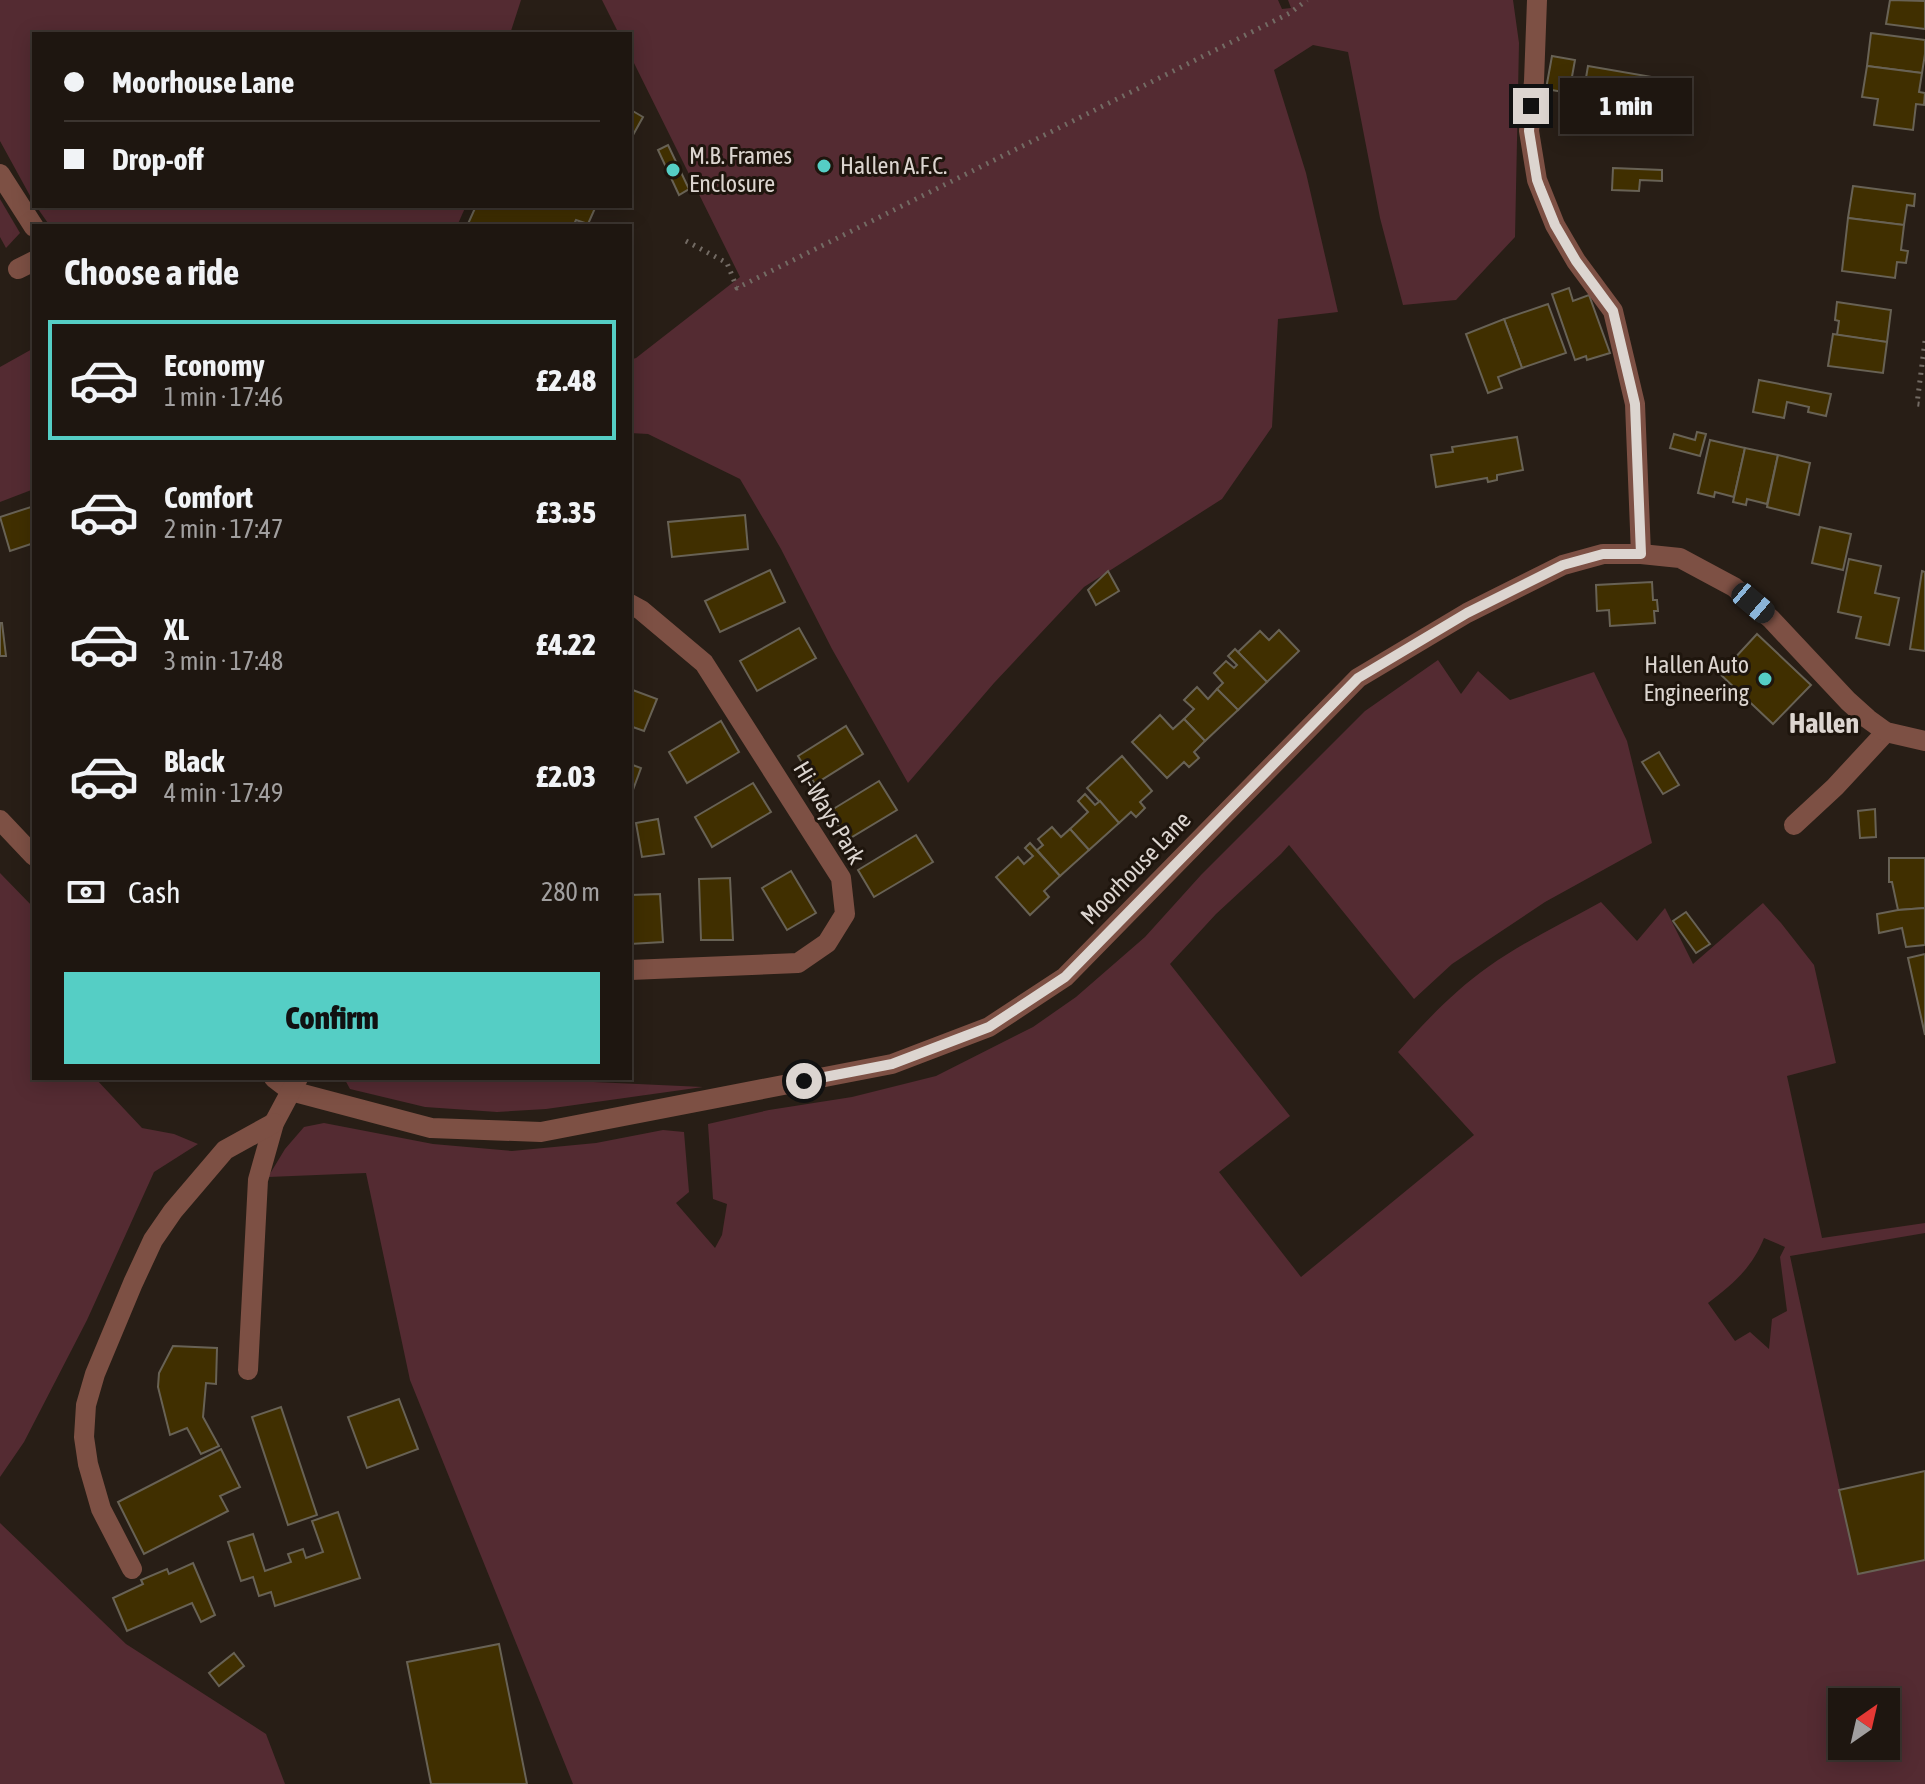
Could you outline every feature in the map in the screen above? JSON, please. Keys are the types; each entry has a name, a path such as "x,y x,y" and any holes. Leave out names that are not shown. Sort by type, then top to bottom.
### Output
{"street":[{"path":"1539,1 1529,131 1537,180 1555,225 1576,261 1613,311 1635,404 1641,554"},
{"path":"0,174 32,224"},
{"name":"Moorhouse Lane","path":"294,1084 431,1128 541,1132 892,1064 989,1027 1065,977 1358,678 1467,613 1563,565 1603,554 1680,558 1734,587 1771,619 1848,701 1886,732 1925,741"},
{"name":"Hi-Ways Park","path":"632,605 704,663 841,878 845,914 827,943 798,963 632,970"},
{"path":"1794,825 1835,787 1886,732"},
{"path":"0,820 32,854"},
{"path":"248,1370 258,1180 274,1123 294,1084"},
{"path":"132,1569 101,1509 88,1464 84,1437 86,1405 95,1374 153,1240 173,1211 225,1150 274,1123"}],"path":[{"path":"686,241 727,263 737,288 1290,13 1307,0"},
{"path":"1925,341 1917,404 1925,405"}],"shaded area":[{"path":"0,0 521,0 511,32 32,32 32,199 0,141"},
{"path":"602,0 1278,0 1282,9 1291,8 1288,0 1513,0 1519,43 1515,237 1456,300 1403,305 1380,218 1348,52 1313,45 1274,70 1306,173 1338,312 1278,319 1272,427 1222,499 1084,587 994,683 908,783 740,479 648,434 632,433 632,359 740,277 632,59 632,32 618,32"},
{"path":"0,199 20,233 6,248 0,237"},
{"path":"37,208 465,208 458,224 49,224"},
{"path":"32,349 32,490 0,502 0,367"},
{"path":"1438,660 1461,694 1478,671 1510,700 1594,672 1627,741 1652,843 1545,902 1452,964 1414,999 1289,845 1216,914 1170,964 1290,1116 1219,1172 1301,1277 1474,1135 1398,1052 1476,976 1515,949 1601,902 1637,941 1665,908 1693,964 1763,903 1814,965 1836,1063 1787,1076 1822,1238 1925,1223 1925,1233 1790,1256 1858,1573 1925,1560 1925,1784 573,1784 410,1380 366,1173 268,1177 285,1149 304,1127 324,1123 433,1144 512,1151 596,1143 663,1130 684,1132 689,1192 676,1203 715,1248 722,1235 727,1204 713,1199 708,1124 769,1110 852,1097 936,1076 1033,1027 1076,997 1145,937 1201,875 1365,711","holes":["1764,1238 1785,1247 1780,1257 1787,1311 1772,1319 1769,1349 1750,1332 1735,1341 1708,1303 1741,1275"]},
{"path":"0,873 32,906 32,1080 97,1080 142,1128 174,1134 198,1144 154,1172 87,1320 24,1442 0,1477"},
{"path":"345,1080 569,1080 703,1087 546,1109 497,1112 425,1107 350,1089"},
{"path":"0,1523 126,1644 266,1734 285,1784 0,1784"}],"building":[{"path":"1890,0 1925,1 1925,29 1886,24"},
{"path":"1871,33 1925,40 1922,73 1867,66"},
{"path":"1552,56 1575,60 1569,93 1546,89"},
{"path":"1588,66 1652,77 1645,117 1629,114 1628,123 1615,121 1617,114 1581,107"},
{"path":"1867,66 1922,73 1919,92 1925,93 1924,105 1916,104 1913,130 1874,125 1878,99 1862,97"},
{"path":"632,111 643,117 632,134"},
{"name":"M.B. Frames Enclosure","path":"668,145 689,189 679,195 658,150"},
{"path":"1613,168 1662,170 1662,181 1640,180 1639,191 1612,190"},
{"path":"1853,186 1915,194 1914,206 1907,205 1904,225 1848,218"},
{"path":"475,208 595,208 588,224 576,220 574,224 468,224"},
{"path":"1848,218 1904,225 1901,250 1908,251 1906,263 1897,262 1895,278 1842,271"},
{"path":"1569,288 1573,301 1589,295 1610,353 1575,360 1552,294"},
{"path":"1837,302 1891,310 1887,342 1837,335"},
{"path":"1548,304 1566,353 1522,368 1504,319"},
{"path":"1504,319 1522,368 1498,377 1502,388 1488,393 1466,334"},
{"path":"1833,334 1887,342 1883,373 1828,366"},
{"path":"1759,380 1831,394 1826,416 1808,412 1809,407 1787,402 1784,418 1753,412"},
{"path":"1697,432 1706,434 1700,456 1670,448 1674,434 1695,440"},
{"path":"1517,437 1523,470 1497,475 1497,480 1488,482 1487,478 1436,487 1431,455 1453,452 1452,447"},
{"path":"1710,440 1745,448 1734,497 1715,492 1714,497 1698,493"},
{"path":"1745,448 1778,455 1767,504 1747,499 1746,505 1733,502"},
{"path":"1778,455 1810,463 1799,515 1767,507"},
{"path":"32,507 32,544 10,551 0,517"},
{"path":"745,515 748,549 672,557 668,522"},
{"path":"1820,527 1851,534 1843,570 1812,563"},
{"path":"1849,559 1881,566 1875,593 1899,598 1889,645 1856,638 1861,617 1838,612"},
{"path":"770,570 785,602 720,632 705,601"},
{"path":"1108,571 1119,591 1096,605 1088,590"},
{"path":"1922,571 1925,572 1925,651 1910,649"},
{"path":"1652,582 1653,600 1657,600 1658,611 1654,611 1655,623 1610,626 1609,610 1597,611 1596,585"},
{"path":"2,623 6,656 0,656"},
{"path":"799,628 816,658 757,691 740,661"},
{"path":"1279,630 1299,651 1267,682 1238,652 1260,631 1269,640"},
{"name":"Hallen Auto Engineering","path":"1757,634 1811,685 1773,724 1720,674"},
{"path":"1235,649 1267,682 1238,710 1217,689 1223,683 1214,673 1226,661 1234,668 1237,665 1228,656"},
{"path":"1197,687 1208,699 1217,689 1238,710 1205,741 1184,719 1194,709 1184,700"},
{"path":"632,690 657,699 644,731 632,727"},
{"path":"1160,715 1173,729 1184,719 1205,741 1194,752 1199,758 1189,767 1184,762 1167,778 1132,742"},
{"path":"721,721 739,752 687,783 669,752"},
{"path":"846,726 863,754 815,784 798,756"},
{"path":"1659,752 1679,785 1663,794 1642,762"},
{"path":"1122,756 1152,791 1140,802 1145,808 1136,817 1131,812 1119,823 1087,788"},
{"path":"632,765 641,768 632,793"},
{"path":"879,781 897,810 847,840 830,811"},
{"path":"753,783 771,812 712,847 695,817"},
{"path":"1085,794 1095,805 1100,801 1119,823 1089,850 1070,829 1088,812 1078,801"},
{"path":"1875,809 1876,837 1860,838 1858,811"},
{"path":"658,819 664,854 642,857 636,823"},
{"path":"1052,827 1061,837 1070,829 1089,850 1060,876 1037,850 1043,845 1038,839"},
{"path":"916,835 933,862 874,897 858,870"},
{"path":"1030,843 1060,876 1044,891 1049,897 1030,915 996,877 1018,857 1024,864 1033,856 1025,848"},
{"path":"1889,858 1925,858 1925,908 1898,910 1892,882 1889,882"},
{"path":"791,871 816,913 787,930 762,888"},
{"path":"730,878 733,940 701,940 699,879"},
{"path":"660,894 663,942 632,944 632,895"},
{"path":"1925,908 1925,945 1906,947 1902,928 1879,933 1877,914"},
{"path":"1686,912 1710,944 1696,953 1673,921"},
{"path":"1925,954 1925,1035 1908,958"},
{"path":"173,1346 217,1348 216,1384 206,1383 203,1417 219,1446 201,1454 187,1428 170,1435 158,1387 159,1373"},
{"path":"399,1399 418,1449 367,1468 348,1417"},
{"path":"281,1407 317,1515 288,1525 252,1417"},
{"path":"221,1449 240,1487 220,1496 228,1511 144,1554 118,1502"},
{"path":"1925,1471 1925,1560 1858,1574 1839,1490"},
{"path":"338,1512 360,1578 275,1606 271,1592 259,1596 253,1577 241,1581 228,1542 253,1534 265,1571 291,1562 288,1554 303,1549 306,1558 323,1552 312,1521"},
{"path":"193,1563 215,1615 201,1622 192,1603 127,1631 113,1598 143,1584 141,1580 167,1569 169,1574"},
{"path":"499,1644 527,1784 431,1784 407,1662"},
{"path":"234,1653 244,1666 219,1686 209,1673"}],"place":[{"name":"Hallen A.F.C.","path":"824,166"},
{"name":"M.B. Frames Enclosure","path":"673,170"},
{"name":"Hallen Auto Engineering","path":"1765,679"}],"district":[{"name":"Hallen","path":"1824,723"}],"route":[{"path":"804,1081 892,1064 989,1027 1065,977 1358,678 1467,613 1563,565 1603,554 1641,554 1635,404 1613,311 1576,261 1555,225 1540,188 1529,131 1531,106"}]}
